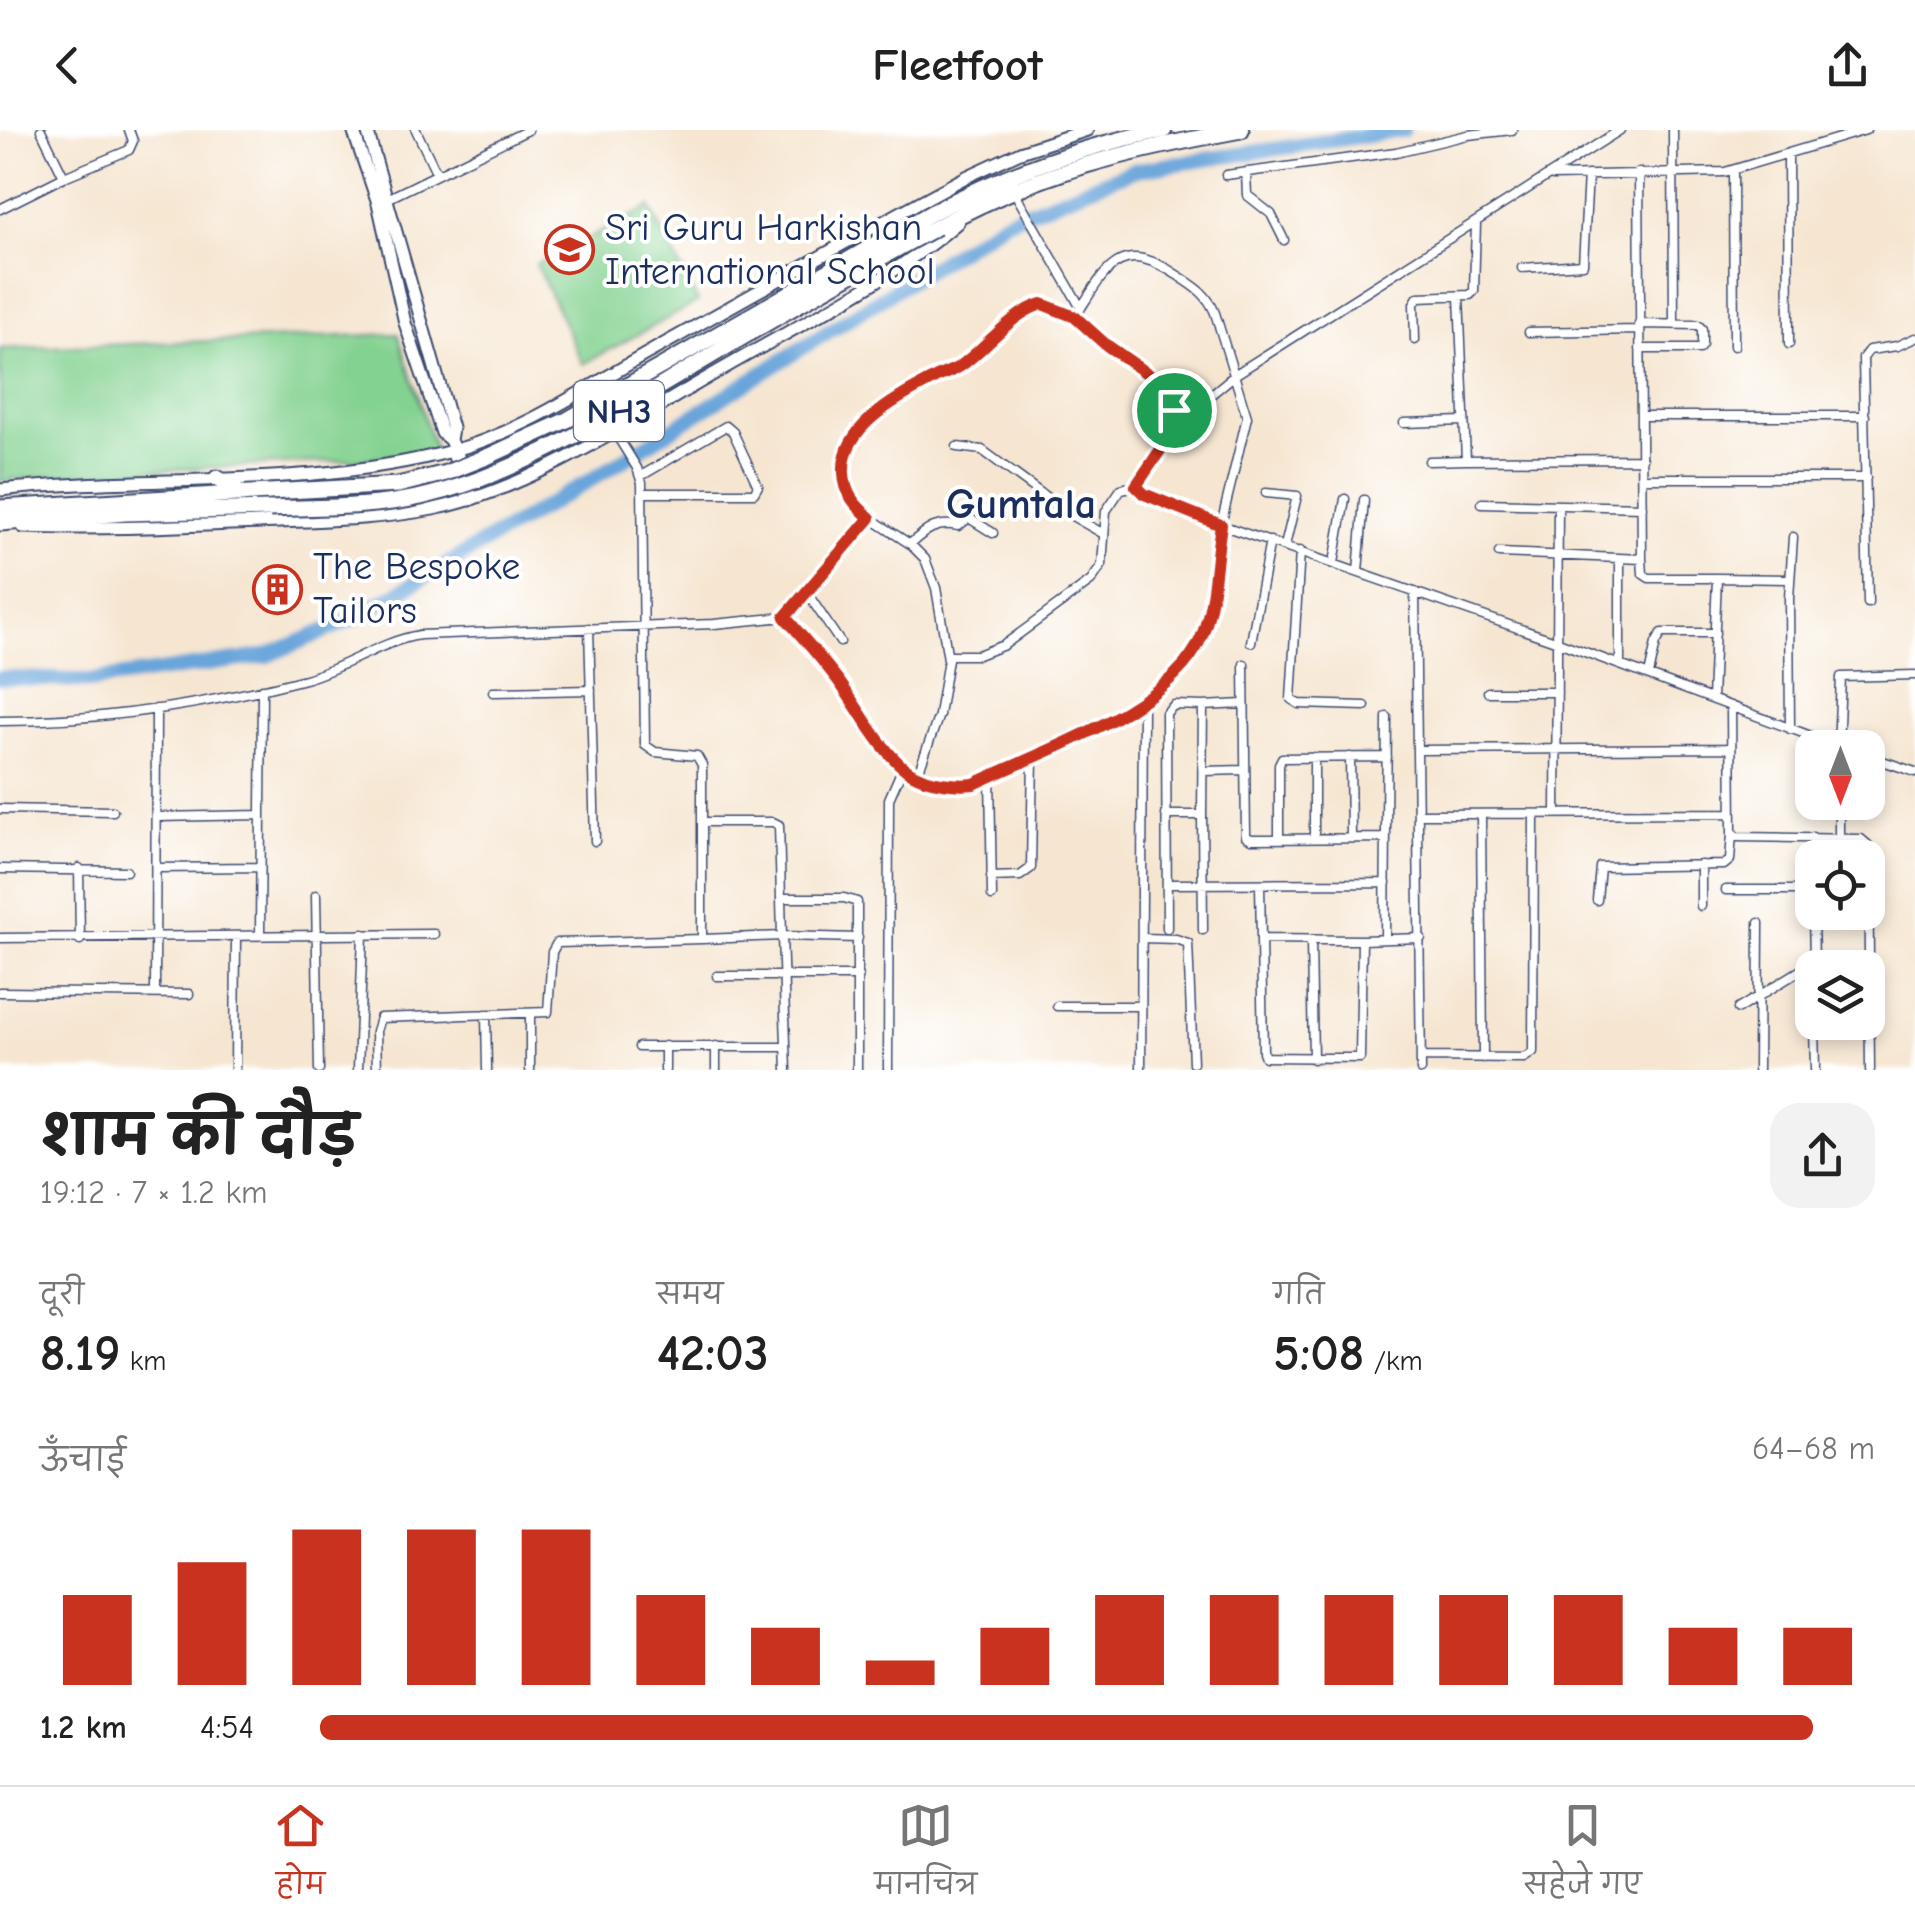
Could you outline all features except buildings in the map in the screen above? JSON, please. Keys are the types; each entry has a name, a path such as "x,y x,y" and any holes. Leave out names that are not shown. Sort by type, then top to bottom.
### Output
{"highway":[{"name":"NH3","path":"0,525 269,500 344,506 417,498 502,470 605,419 1028,166 1164,130"},
{"name":"NH3","path":"973,199 1016,196 1127,140 1241,130"},
{"path":"452,445 470,498"},
{"path":"217,478 244,502 222,524"},
{"name":"NH3","path":"0,508 244,502"}],"street":[{"path":"40,130 64,177"},
{"path":"0,209 129,150 133,141 130,130"},
{"path":"353,130 383,200"},
{"path":"367,130 405,323 442,433 452,445"},
{"path":"416,130 437,174"},
{"path":"383,200 528,130"},
{"path":"0,490 332,470 452,445 536,416 966,177 1020,152 1087,130"},
{"path":"1226,176 1389,153 1468,135 1512,130"},
{"path":"948,654 978,655 1004,645 1091,581 1102,565 1102,534 1110,502 1121,488 1136,486 1180,421 1236,374 1620,130"},
{"path":"1673,130 1674,324"},
{"path":"1548,176 1733,170 1866,130"},
{"path":"1788,155 1788,344"},
{"path":"1733,170 1734,346"},
{"path":"1639,172 1643,574 1649,578 1790,579"},
{"path":"1246,173 1247,196 1271,214 1284,240"},
{"path":"1522,268 1583,264 1588,175"},
{"path":"1016,196 1081,308"},
{"path":"0,525 222,524 374,518 437,509 470,498 532,476 876,280 929,247 973,199"},
{"path":"1415,340 1414,304 1418,297 1470,295 1475,289 1476,223"},
{"path":"785,617 903,767 916,776 968,785 1143,702 1181,670 1203,634 1221,525 1247,417 1236,374 1208,296 1144,257 1114,264 1075,317"},
{"path":"1459,296 1466,460"},
{"path":"916,776 938,715 948,654 931,572 924,559 849,497 844,457 858,429 934,378 963,364 1032,307 1051,306 1075,317 1155,379 1180,421"},
{"path":"1529,332 1700,326 1701,348 1640,349"},
{"path":"1868,603 1864,355 1869,350 1897,346 1915,338"},
{"path":"1642,416 1866,416"},
{"path":"1404,422 1464,421"},
{"path":"639,472 726,426 733,432 758,486 754,493 642,493"},
{"path":"614,431 639,472 642,493 645,745 654,752 692,755 700,759 704,770 702,939"},
{"path":"957,447 982,450 1102,534"},
{"path":"1429,461 1642,459"},
{"path":"1642,478 1866,478"},
{"path":"1136,486 1144,494 1221,525 1620,664 1795,731"},
{"path":"1266,493 1297,496 1285,546"},
{"path":"1334,563 1344,499"},
{"path":"1358,572 1364,500"},
{"path":"1482,503 1642,507"},
{"path":"1556,813 1558,505"},
{"path":"0,722 76,720 262,689 335,670 408,637 714,624 785,617 870,518"},
{"path":"910,544 943,522 958,526 971,518 993,533"},
{"path":"1790,729 1790,579 1794,537"},
{"path":"1251,642 1270,541"},
{"path":"1300,551 1291,699 1298,704 1365,706"},
{"path":"1499,553 1642,559"},
{"path":"1620,558 1620,664"},
{"path":"1712,699 1717,578"},
{"path":"1415,592 1422,1070"},
{"path":"807,593 840,642"},
{"path":"589,628 595,841"},
{"path":"1649,675 1662,633 1715,633"},
{"path":"1244,664 1246,836 1386,838"},
{"path":"1840,730 1842,676 1915,676"},
{"path":"260,935 262,689"},
{"path":"493,692 591,690"},
{"path":"1488,692 1557,692"},
{"path":"1141,1070 1143,702"},
{"path":"1167,928 1167,710 1174,705 1244,704"},
{"path":"1203,706 1203,930"},
{"path":"1597,900 1598,871 1602,866 1729,862 1731,706"},
{"path":"155,993 156,709"},
{"path":"1386,939 1387,717"},
{"path":"1418,750 1731,748"},
{"path":"992,877 1020,876 1031,868 1033,756"},
{"path":"1280,839 1280,762 1285,756 1386,758"},
{"path":"1314,757 1314,838"},
{"path":"1350,757 1351,838"},
{"path":"1885,762 1915,772"},
{"path":"888,1070 888,799 903,767"},
{"path":"1203,771 1245,770"},
{"path":"990,775 992,896"},
{"path":"0,809 112,811"},
{"path":"1419,814 1730,813"},
{"path":"1481,814 1483,1058"},
{"path":"1421,1057 1524,1058 1536,1047 1534,814"},
{"path":"157,817 262,815"},
{"path":"1166,815 1202,815"},
{"path":"1839,820 1839,838"},
{"path":"703,822 777,823 781,830 787,1070"},
{"path":"1732,834 1860,839 1868,845 1870,1070"},
{"path":"1701,906 1702,865"},
{"path":"156,868 260,867"},
{"path":"79,868 80,940"},
{"path":"0,869 126,871"},
{"path":"1166,884 1386,884"},
{"path":"1260,884 1264,1056 1269,1059 1354,1060 1361,1056 1362,940"},
{"path":"1726,890 1795,890"},
{"path":"316,896 319,1070"},
{"path":"782,898 854,900 858,938 857,1070"},
{"path":"1758,923 1758,1070"},
{"path":"358,1070 363,934"},
{"path":"0,938 434,934"},
{"path":"236,936 236,1070"},
{"path":"377,1070 376,1031 380,1018 530,1014 550,1009 552,952 557,943 782,936 858,938"},
{"path":"1143,938 1188,943 1192,1062"},
{"path":"1261,939 1420,938"},
{"path":"1311,940 1313,1058"},
{"path":"717,976 858,976"},
{"path":"1738,1009 1795,976"},
{"path":"0,992 188,994"},
{"path":"1057,1006 1140,1006"},
{"path":"486,1014 487,1070"},
{"path":"530,1014 530,1070"},
{"path":"1814,1040 1814,1070"},
{"path":"665,1046 665,1070"},
{"path":"716,1046 716,1070"},
{"path":"639,1047 786,1047"}],"green space":[{"path":"650,207 698,302 583,364 536,264"},
{"path":"398,334 435,451 362,460 0,481 0,349"}],"waterway":[{"path":"0,678 92,681 266,656 353,619 581,486 1007,220 1134,170 1403,130"}],"place":[{"name":"Sri Guru Harkishan International School","path":"570,250"},
{"name":"The Bespoke Tailors","path":"278,589"}],"district":[{"name":"Gumtala","path":"1021,504"}],"route":[{"path":"1042,304 1075,317 1155,379 1174,410 1180,421 1136,486 1144,494 1221,525 1203,634 1181,670 1143,702 974,784 916,776 903,767 785,617 870,518 849,497 845,482 844,457 851,437 934,378 963,364 1022,313 1042,304"}]}
